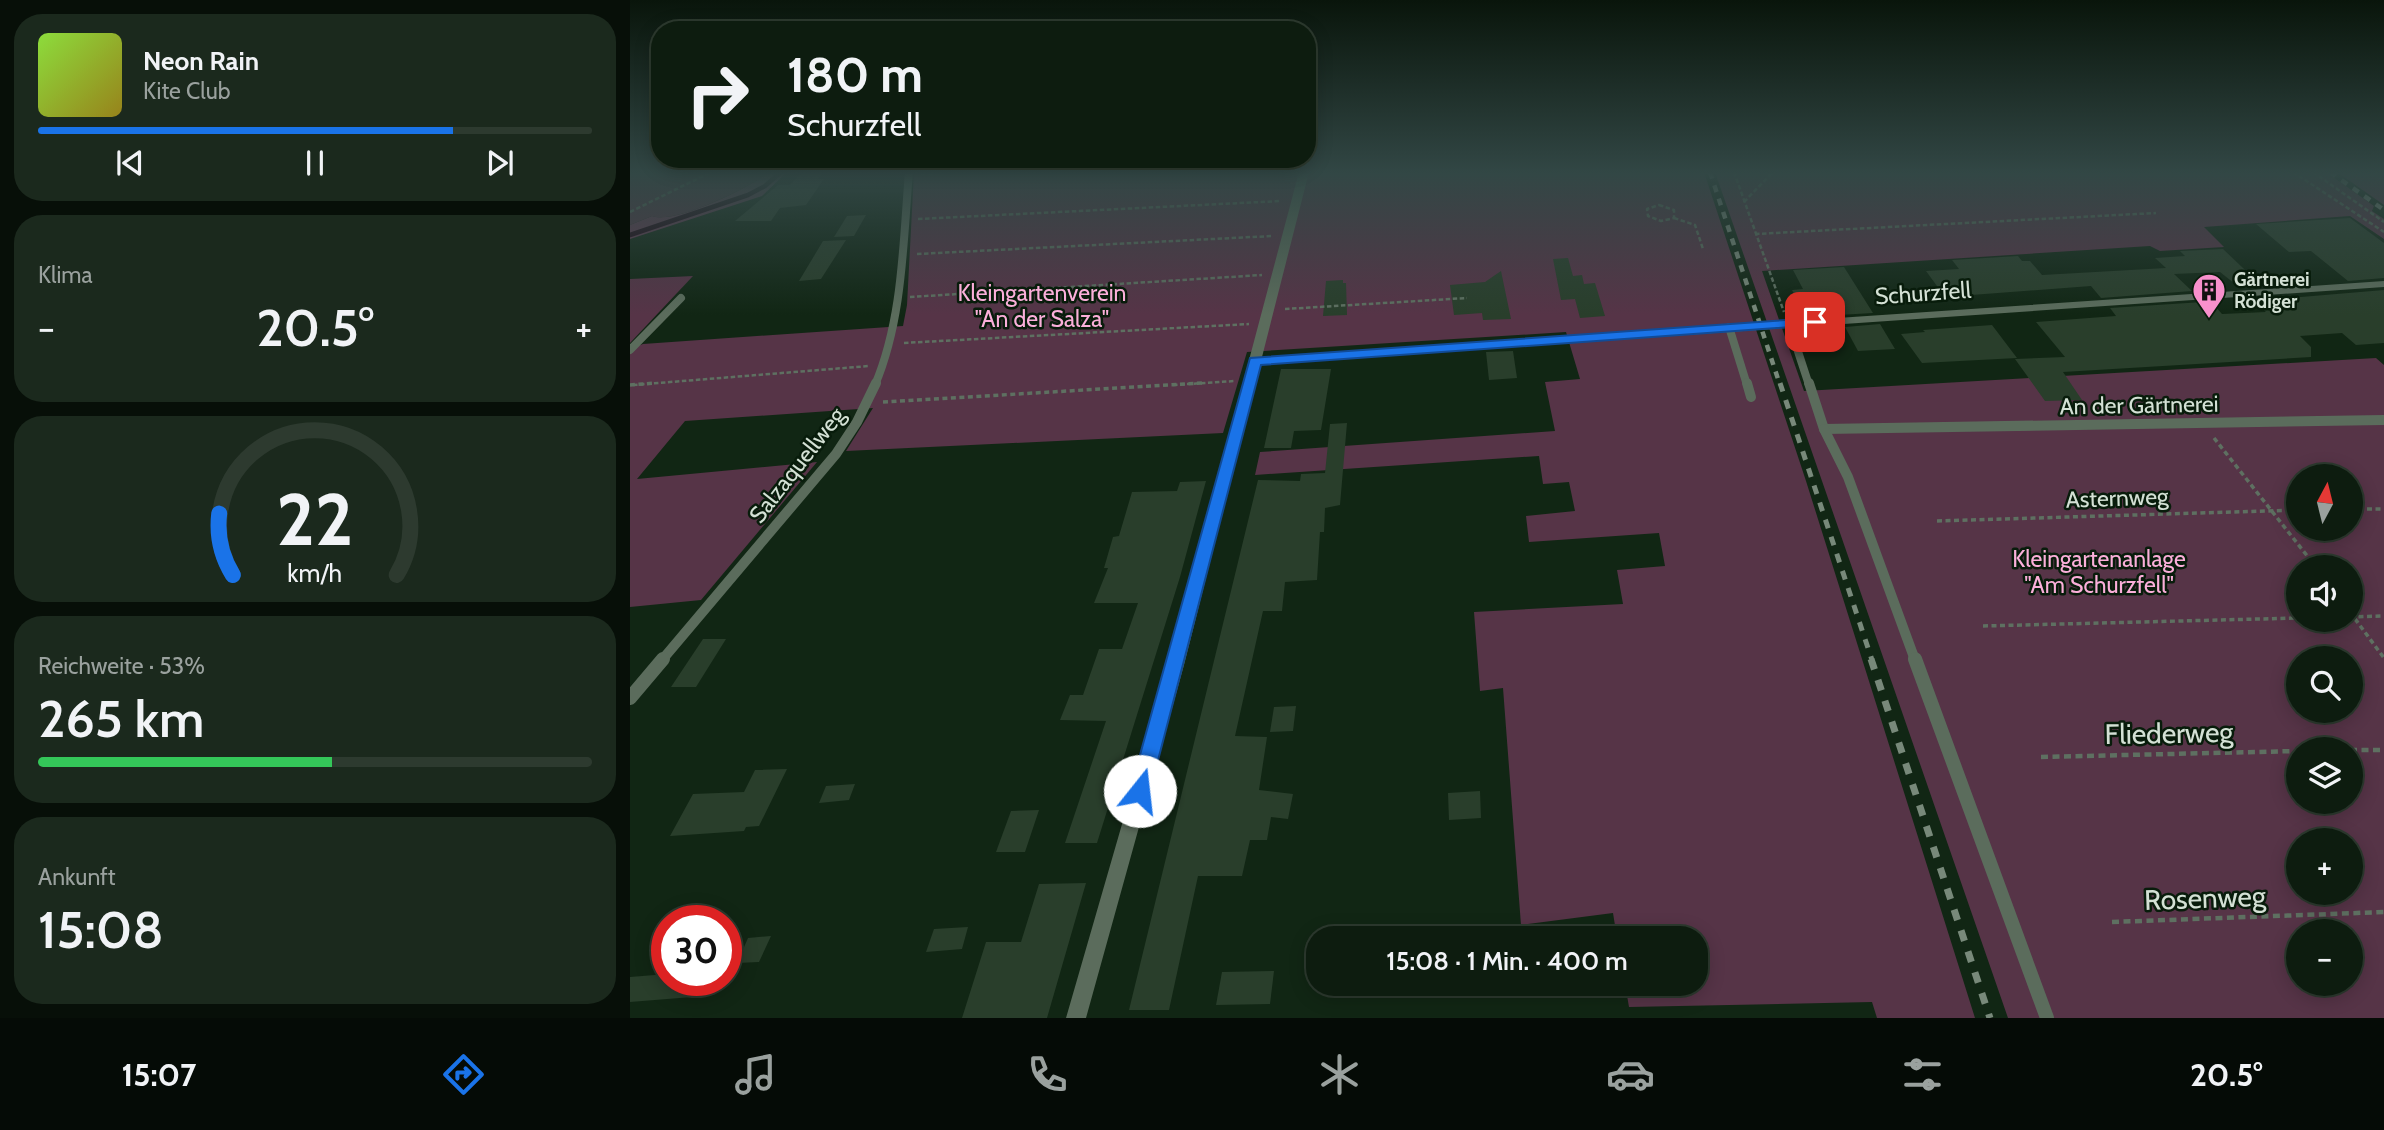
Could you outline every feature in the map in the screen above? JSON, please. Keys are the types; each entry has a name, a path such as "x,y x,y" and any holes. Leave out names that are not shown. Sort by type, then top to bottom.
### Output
{"street":[{"path":"1076,1018 1176,665 1293,220"},
{"name":"Schurzfell","path":"1255,361 2384,284"}],"lane":[{"name":"Salzaquellweg","path":"630,698 852,431 867,404 888,344 904,255 906,220"},
{"path":"630,351 681,298"},
{"path":"1789,324 1824,429 1848,477 2047,1018"},
{"path":"1729,327 1751,397"},
{"name":"An der Gärtnerei","path":"1824,429 2384,420"}],"path":[{"path":"1679,220 1695,225 1703,249"},
{"path":"1750,220 1789,324"},
{"path":"1755,234 2032,220"},
{"path":"2365,220 2384,232"},
{"path":"904,255 1289,235"},
{"path":"897,297 1278,274"},
{"path":"1269,309 1467,298"},
{"path":"888,344 1265,323"},
{"path":"630,385 881,365"},
{"path":"867,404 1249,380"},
{"path":"2202,423 2307,555"},
{"path":"2363,509 2384,509"},
{"name":"Asternweg","path":"1937,521 2286,510"},
{"path":"2363,616 2384,616"},
{"path":"1983,626 2286,618"},
{"path":"2363,631 2384,658"},
{"path":"2363,750 2384,750"},
{"name":"Fliederweg","path":"2040,757 2286,751"},
{"name":"Rosenweg","path":"2112,922 2384,912"}],"green space":[{"path":"630,220 643,220 630,225"},
{"name":"Kleingartenverein \"An der Salza\"","path":"911,220 1720,220 1806,481 1975,1018 1877,1018 1872,1002 1629,1007 1627,996 1708,996 1708,926 1615,926 1613,913 1521,925 1503,688 1480,691 1474,612 1623,604 1617,570 1665,566 1659,533 1529,542 1526,516 1575,511 1569,482 1543,484 1539,456 1255,475 1260,452 1555,431 1545,382 1580,379 1566,332 1247,352 1223,433 846,451 873,408 685,421 637,479 817,462 701,600 630,607 630,349 643,344 903,326 907,305"},
{"name":"Kleingartenanlage \"Am Schurzfell\"","path":"1731,220 2303,220 2204,227 2224,247 2160,251 2150,246 1762,271 1804,391 2376,358 2384,365 2384,1018 2008,1018"},
{"name":"Kleingartenanlage \"Am Schurzfell\"","path":"2355,220 2384,220 2384,239"},
{"path":"693,276 630,343 630,279"}],"shaded area":[{"path":"643,220 690,220 630,239 630,225"}],"building":[{"path":"737,220 772,220 771,221 735,221"},
{"path":"845,220 863,220 854,236 834,237"},
{"path":"2352,220 2384,243 2384,278 2348,281 2311,251 2289,252 2256,224"},
{"path":"846,240 821,279 799,281 823,241"},
{"path":"2223,249 2263,287 2240,288 2220,272 2174,274 2192,291 2101,298 2091,286 1945,297 1926,271 1959,269 1952,260 2018,256 2022,261 2030,261 2042,275 2166,268 2155,258 2185,256 2180,251"},
{"path":"1568,258 1573,276 1582,275 1584,284 1595,283 1605,316 1580,318 1575,299 1561,300 1553,259"},
{"path":"1844,267 1873,313 1839,315 1834,306 1801,308 1792,290 1803,289 1793,270"},
{"path":"1501,271 1511,319 1483,320 1482,313 1454,315 1450,285 1485,282"},
{"path":"1343,280 1343,283 1346,283 1347,315 1323,316 1326,281"},
{"path":"2384,290 2384,343 2356,345 2342,333 2300,336 2311,347 2311,357 2063,372 2082,400 2045,401 2015,359 2065,357 2036,322 2116,316 2110,308 2203,302 2208,307 2215,306 2222,314 2266,312 2251,299"},
{"path":"1880,324 1895,349 1858,351 1845,327"},
{"path":"1992,325 2017,358 1922,363 1901,334 1925,332 1923,330"},
{"path":"1513,351 1517,378 1489,380 1486,352"},
{"path":"1281,369 1331,369 1321,430 1294,431 1291,448 1264,448"},
{"path":"1347,423 1340,505 1325,508 1324,532 1320,532 1317,580 1285,582 1282,611 1263,611 1235,736 1267,737 1259,790 1293,794 1288,819 1271,817 1267,840 1250,840 1242,876 1198,876 1169,1010 1129,1010 1258,480 1300,481 1301,474 1325,473 1330,424"},
{"path":"1206,481 1180,577 1097,843 1065,843 1106,721 1060,720 1070,695 1083,695 1099,649 1122,649 1138,603 1094,603 1108,568 1104,568 1113,537 1119,536 1132,492 1177,491 1180,482"},
{"path":"703,639 726,639 696,687 671,687"},
{"path":"1296,706 1293,731 1270,732 1274,707"},
{"path":"787,769 759,826 746,827 744,831 670,836 693,794 744,792 755,770"},
{"path":"855,784 849,800 819,803 826,786"},
{"path":"1480,791 1481,818 1449,820 1448,793"},
{"path":"1039,810 1025,852 996,852 1011,811"},
{"path":"1086,883 1047,1018 962,1018 986,942 1021,942 1039,884"},
{"path":"968,927 962,949 926,952 934,929"},
{"path":"771,936 759,962 742,963 742,952 748,938"},
{"path":"1274,971 1270,1004 1216,1005 1222,972"},
{"path":"651,975 651,996 692,996 630,1002 630,977"}],"waterway":[{"path":"630,235 676,220"}],"railway":[{"path":"1726,220 1780,385"},
{"path":"1780,383 1872,660"},
{"path":"1871,659 1990,1018"}],"place":[{"name":"Gärtnerei Rödiger","path":"2209,320"}],"route":[{"path":"1140,791 1176,665 1255,361 1815,322"}]}
